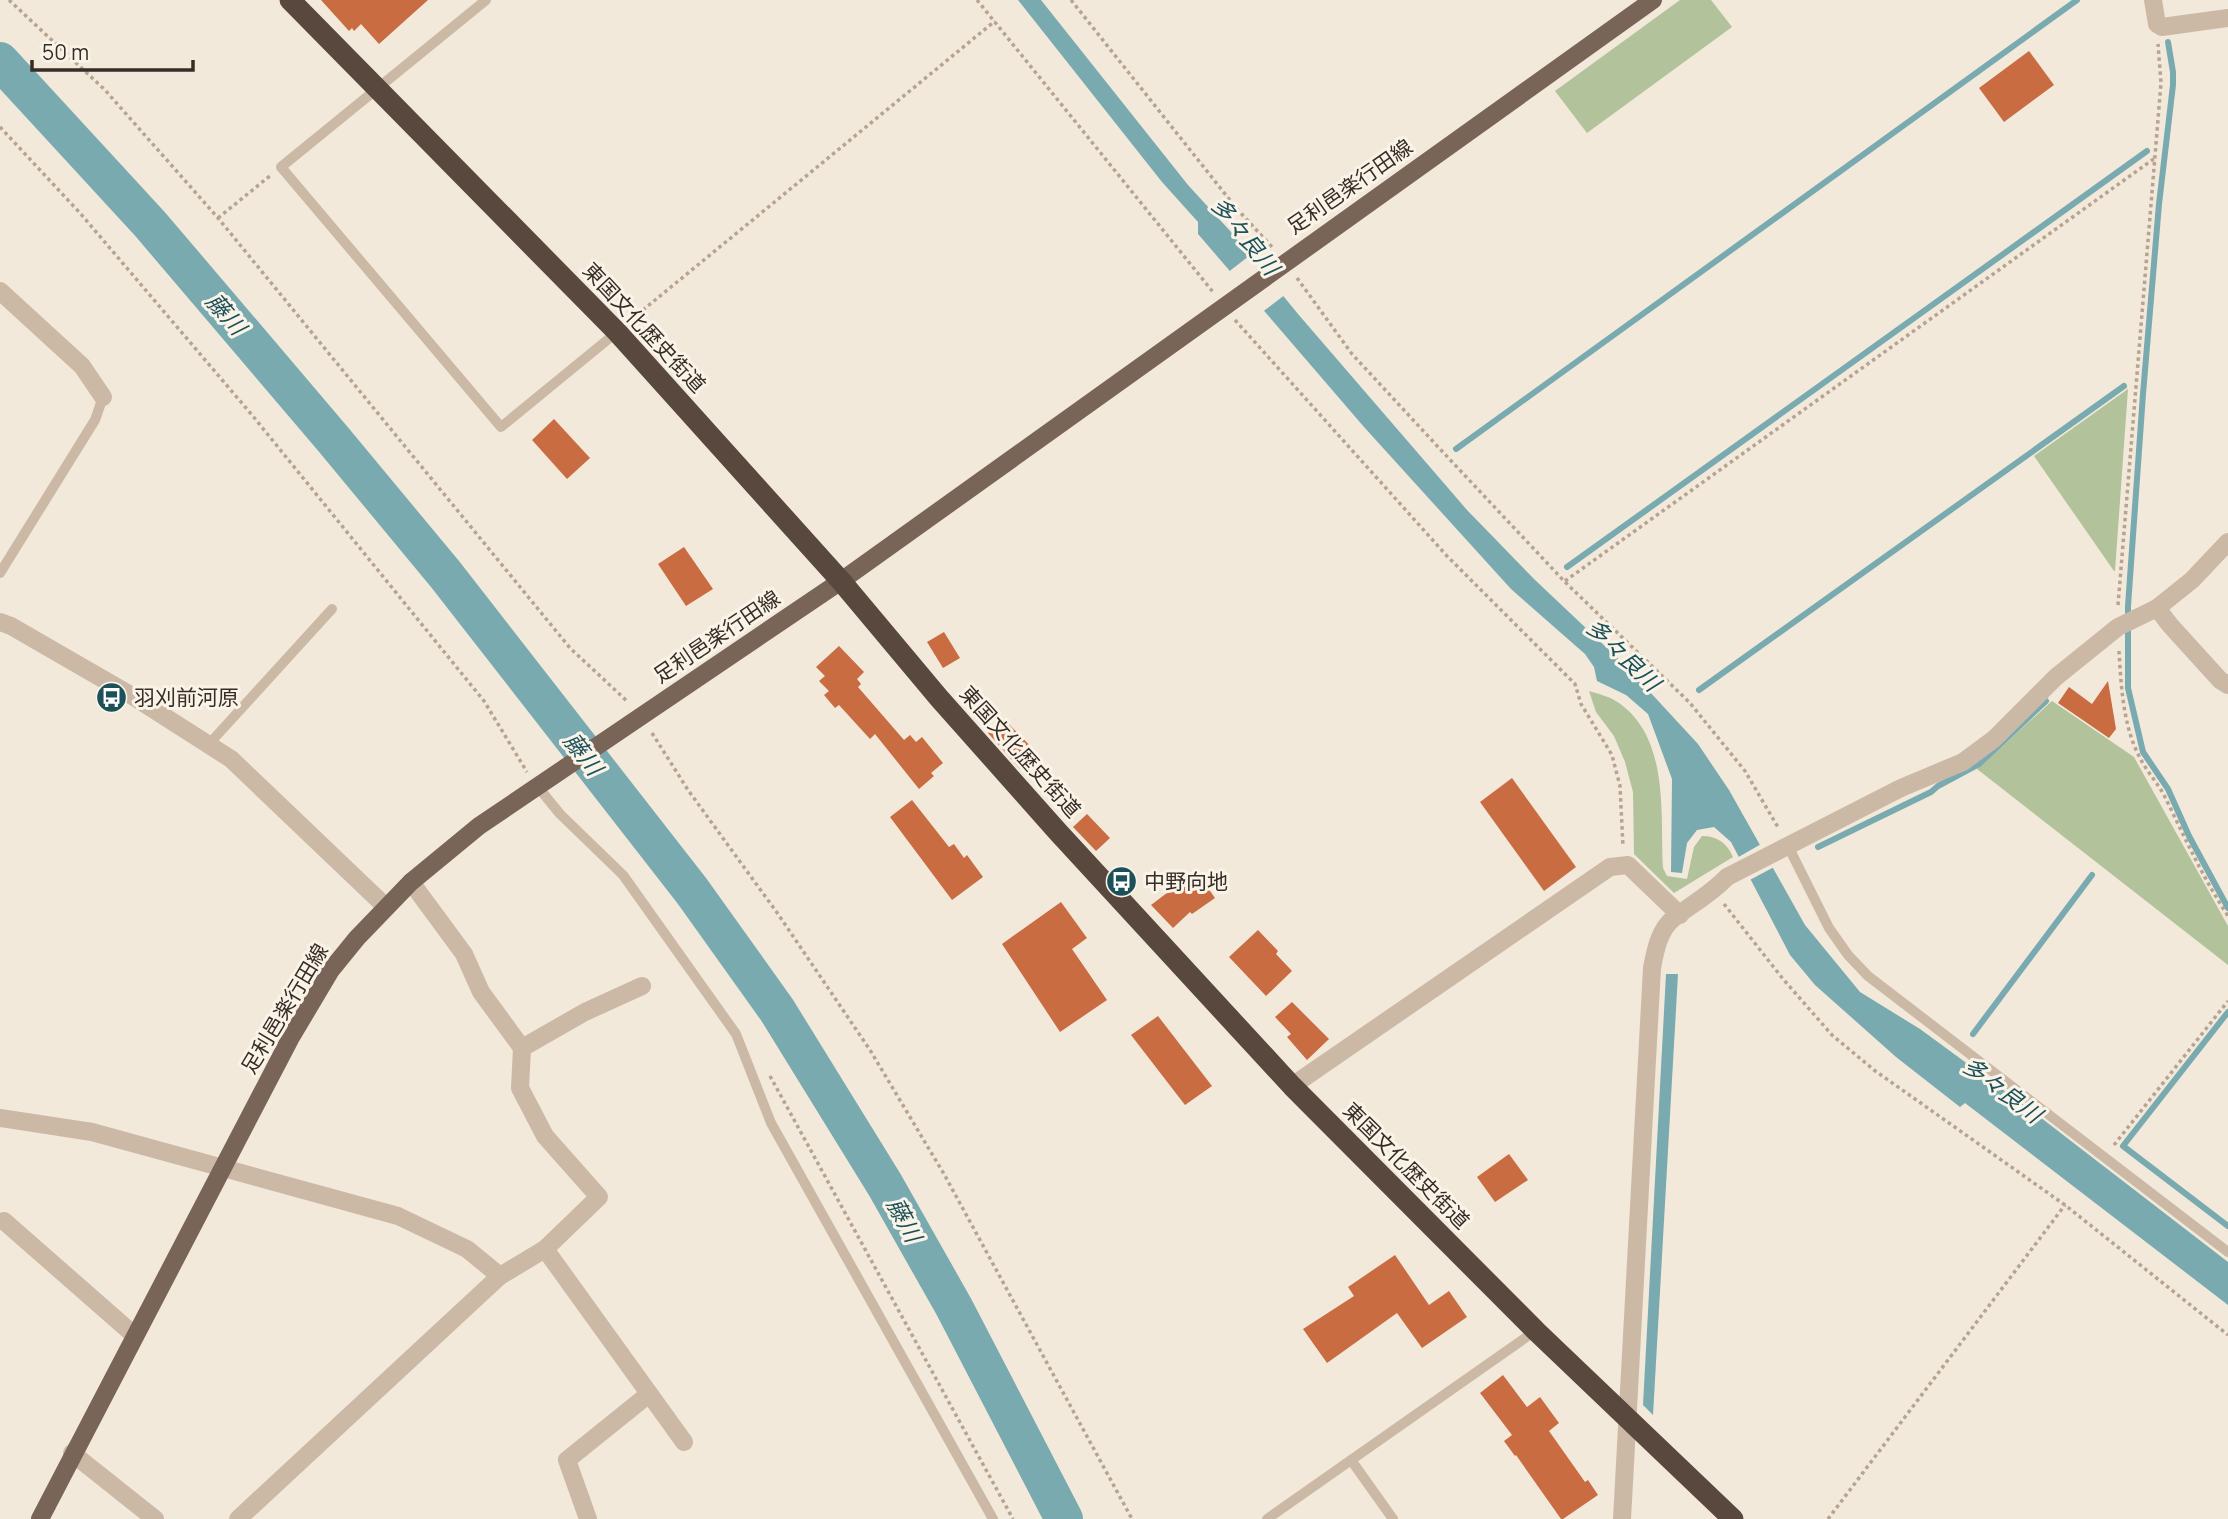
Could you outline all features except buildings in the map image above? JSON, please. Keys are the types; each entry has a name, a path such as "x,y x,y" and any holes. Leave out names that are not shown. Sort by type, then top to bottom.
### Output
{"highway":[{"name":"東国文化歴史街道","path":"290,0 617,332 841,581 939,698 1058,832 1292,1086 1536,1331 1733,1519"}],"main road":[{"name":"足利邑楽行田線","path":"40,1519 260,1094 312,1000 340,959 385,906 479,826 841,581 1039,442 1283,263 1653,0"}],"street":[{"path":"2153,0 2157,24 2162,27 2228,18"},
{"path":"0,291 82,366 103,397"},
{"path":"1622,1519 1652,968 1658,942 1673,918 1722,882 1901,788 1963,762 1994,739 2056,677 2118,627 2157,608 2192,580 2228,542"},
{"path":"2157,608 2169,625 2220,680 2228,685"},
{"path":"0,622 47,646 209,744 259,784 385,906"},
{"path":"1292,1086 1610,867 1628,865 1680,915"},
{"path":"238,1519 500,1276 545,1249 599,1197 545,1136 520,1088 522,1048 481,992 464,954 411,882"},
{"path":"522,1048 585,1012 642,986"},
{"path":"0,1118 92,1132 398,1216 467,1250 500,1276"},
{"path":"4,1221 134,1335"},
{"path":"545,1249 684,1443"},
{"path":"588,1519 567,1460 649,1394"},
{"path":"72,1453 155,1519"}],"lane":[{"path":"486,0 281,167 501,427 617,332"},
{"path":"0,573 95,420 103,397"},
{"path":"209,744 332,609"},
{"path":"542,784 560,814 623,875 736,1034 771,1123 993,1519"},
{"path":"1785,847 1829,928 1868,976 2228,1252"},
{"path":"1267,1519 1536,1331"},
{"path":"1351,1460 1393,1519"}],"path":[{"path":"977,0 1227,304 1439,546 1575,684 1581,704 1612,755 1620,786 1620,834 1628,865"},
{"path":"1071,0 1283,263 1352,354 1564,581 1703,718 1745,771 1785,847"},
{"path":"617,332 995,21"},
{"path":"2157,24 2161,83 2118,627 2121,686 2138,755 2164,794 2185,842 2228,916"},
{"path":"0,127 80,213 252,415 484,701 525,769"},
{"path":"1564,581 2155,158"},
{"path":"218,218 281,167"},
{"path":"1722,882 1725,905 1783,979 1832,1035 1874,1070 2064,1205 2228,1335"},
{"path":"2104,1159 2228,1001"},
{"path":"767,1073 782,1095 1013,1519"},
{"path":"1828,1519 2064,1205"}],"green space":[{"path":"1680,0 1711,0 1732,27 1587,133 1555,91"},
{"path":"2128,389 2115,571 2114,571 2034,456"},
{"path":"1589,691 1619,703 1635,718 1647,737 1655,757 1659,779 1663,868 1667,876 1687,879 1694,847 1702,836 1721,841 1733,857 1674,893 1634,854 1633,792 1625,762 1614,736 1596,712"},
{"path":"2052,701 2134,757 2228,926 2228,965 1977,769"}],"water":[{"name":"多々良川","path":"1018,0 1041,0 1188,185 1232,233 1467,510 1534,579 1625,665 1698,744 1729,790 1805,925 1860,992 1920,1029 2036,1114 2228,1262 2228,1305 1965,1103 1960,1107 1896,1057 1815,985 1790,955 1731,842 1714,827 1697,830 1687,843 1682,873 1671,872 1672,779 1648,714 1626,695 1597,681 1594,667 1585,654 1511,589 1364,427 1198,234 1198,222 1162,182"},
{"path":"1666,974 1678,974 1653,1415 1643,1405"}],"pier":[{"path":"1253,253 1286,294 1261,313 1227,273"},
{"path":"1763,843 1776,866 1746,882 1735,859"}],"waterway":[{"path":"1456,449 2077,0"},
{"path":"2168,42 2173,85 2159,204 2143,394 2128,606 2128,688 2143,752 2168,789 2189,836 2228,908"},
{"name":"藤川","path":"0,61 150,224 333,439 445,574 692,891 777,1010 885,1185 954,1307 1064,1519"},
{"path":"1567,567 2147,151"},
{"path":"1699,690 2124,386"},
{"path":"1818,847 1931,792 1979,764 2046,701"},
{"path":"1973,1034 2092,875"},
{"path":"2228,1012 2123,1146 2228,1226"}],"place":[{"name":"羽刈前河原","path":"111,698"},
{"name":"中野向地","path":"1121,882"}]}
